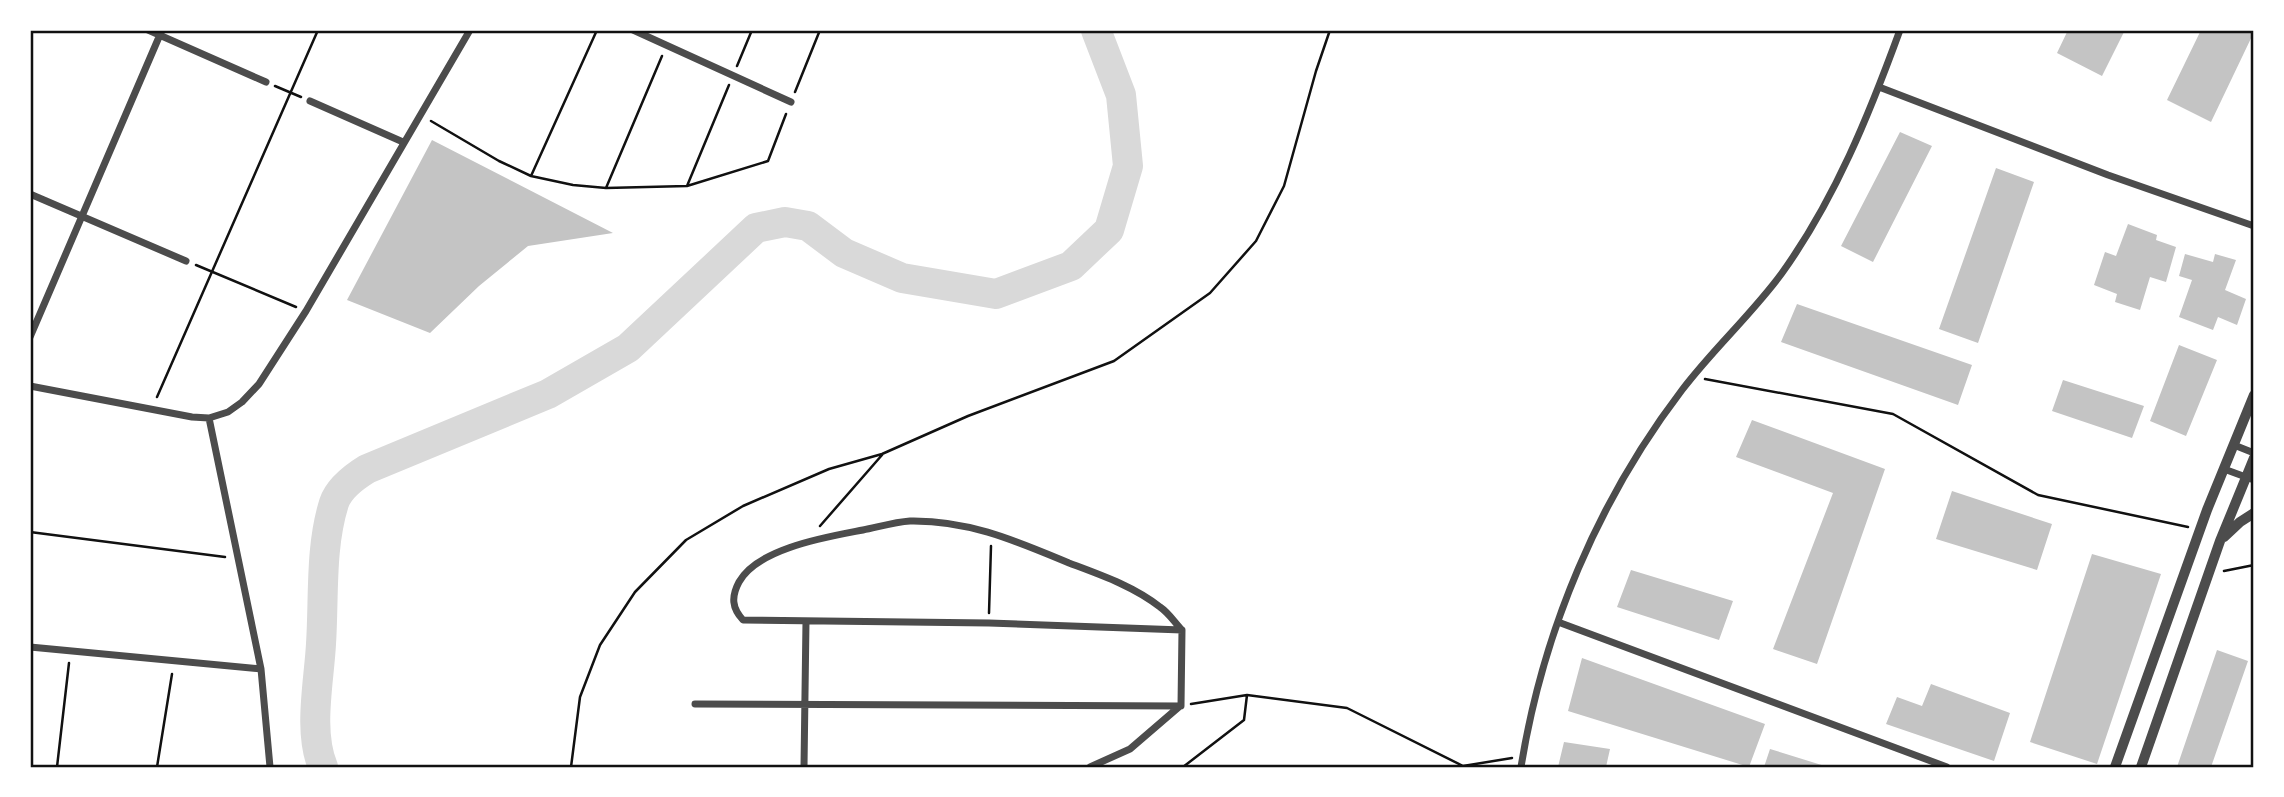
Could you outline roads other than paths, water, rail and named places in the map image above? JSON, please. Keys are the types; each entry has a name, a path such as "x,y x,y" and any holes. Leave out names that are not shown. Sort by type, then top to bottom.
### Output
{"street":[{"path":"148,30 161,32 266,82"},
{"path":"30,386 151,410 209,418 228,412 242,402 259,384 306,311 470,30"},
{"path":"634,30 791,102"},
{"path":"1521,767 1544,663 1578,570 1610,500 1652,431 1693,376 1782,273 1856,143 1900,30"},
{"path":"30,337 161,32"},
{"path":"1879,87 2108,175 2254,226"},
{"path":"310,101 403,142"},
{"path":"30,194 186,261"},
{"path":"2115,767 2224,469 2254,395"},
{"path":"209,418 261,669 270,767"},
{"path":"2141,767 2220,541 2250,478 2254,455 2234,445"},
{"path":"2224,469 2250,478"},
{"path":"2220,541 2254,513"},
{"path":"1090,767 1130,749 1181,706 1182,630 1163,609 1125,585 992,531 909,521 806,541 745,571 734,592 733,600 735,611 743,621 989,623 1182,630"},
{"path":"804,767 806,621"},
{"path":"1558,622 1947,767"},
{"path":"30,647 261,669"},
{"path":"695,704 1181,706"}],"waterway":[{"path":"323,767 315,722 326,537 334,503 339,492 348,483 367,469 548,394 628,348 756,228 785,222 808,226 844,253 902,278 996,294 1071,266 1109,230 1128,166 1121,95 1096,30"}]}
